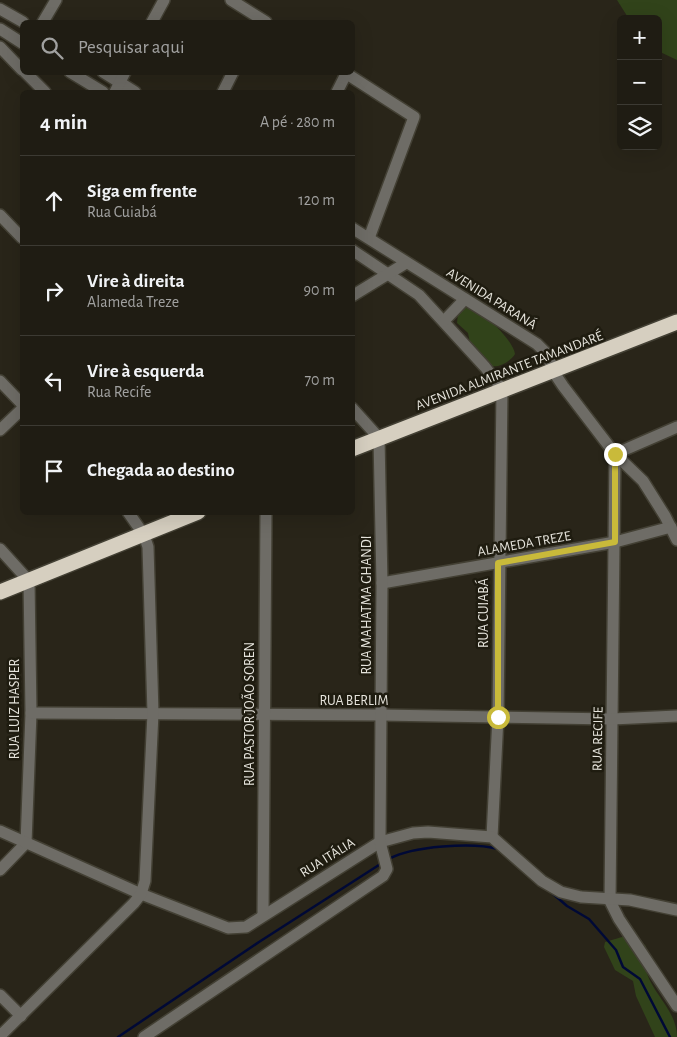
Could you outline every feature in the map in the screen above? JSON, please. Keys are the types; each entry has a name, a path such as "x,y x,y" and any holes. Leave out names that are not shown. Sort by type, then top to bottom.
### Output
{"highway":[{"name":"AVENIDA ALMIRANTE TAMANDARÉ","path":"355,448 677,322"},
{"path":"0,592 191,515"}],"street":[{"path":"44,20 56,0"},
{"path":"153,20 164,0"},
{"path":"231,0 260,20"},
{"path":"0,9 20,20"},
{"path":"20,42 3,31 0,46 20,68"},
{"path":"28,75 43,90"},
{"path":"75,75 100,90"},
{"path":"108,75 132,90"},
{"path":"223,90 230,75"},
{"path":"338,90 344,75"},
{"path":"348,75 414,117 369,238"},
{"path":"0,215 20,236"},
{"name":"AVENIDA PARANÁ","path":"355,230 537,344 548,355 553,371 615,454 643,481 677,540"},
{"path":"355,252 389,273 419,296 444,321 502,389"},
{"path":"355,294 406,263"},
{"path":"444,321 465,299"},
{"path":"0,381 20,402"},
{"name":"RUA CUIABÁ","path":"492,837 498,717 498,563 502,389"},
{"path":"0,430 20,411"},
{"path":"355,411 379,438"},
{"path":"615,454 677,428"},
{"name":"RUA MAHATMA GHANDI","path":"379,438 382,583 383,852"},
{"name":"RUA RECIFE","path":"615,454 610,901 619,919 677,1006"},
{"path":"0,1036 141,894 145,881 153,713 148,548 144,535 130,515"},
{"name":"RUA PASTOR JOÃO SOREN","path":"263,915 266,515"},
{"name":"ALAMEDA TREZE","path":"382,583 615,542 671,528"},
{"path":"0,549 28,581"},
{"name":"RUA LUIZ HASPER","path":"26,843 31,713 28,581"},
{"name":"RUA BERLIM","path":"31,713 381,715 612,719 677,716"},
{"name":"RUA ITÁLIA","path":"0,831 141,894 228,928 246,927 263,915 383,852 413,833 428,832 492,837"},
{"path":"492,837 542,881 561,892 610,901 630,900 677,910"},
{"path":"0,870 26,843"},
{"path":"144,1037 383,876 388,869 383,852"},
{"path":"0,995 21,1016"}],"green space":[{"path":"617,0 677,0 677,60 662,53 662,15 626,15"},
{"path":"463,307 477,311 502,332 515,354 511,359 501,365 491,366 470,343 468,333 457,323 458,313"},
{"path":"622,937 635,939 646,946 645,964 648,976 673,1018 677,1037 655,1037 636,996 633,981 615,970 604,947 605,942"}],"waterway":[{"path":"389,859 412,851 443,846 474,846 498,849"},
{"path":"118,1037 259,942 382,863"},
{"path":"552,893 567,906 589,919 616,950 623,967 640,979 670,1037"}],"route":[{"path":"498,717 498,563 615,542 615,454"}]}
